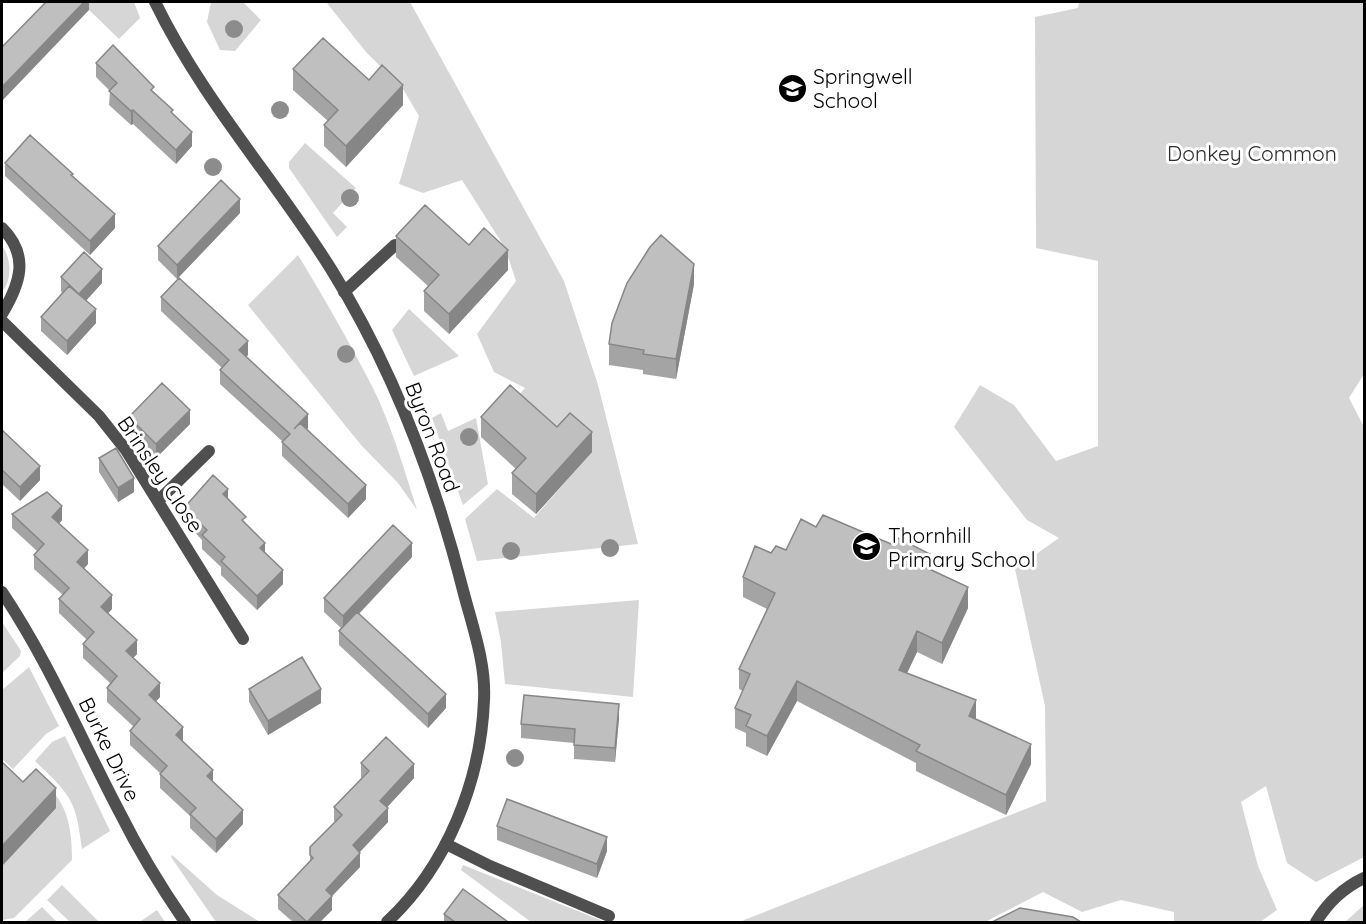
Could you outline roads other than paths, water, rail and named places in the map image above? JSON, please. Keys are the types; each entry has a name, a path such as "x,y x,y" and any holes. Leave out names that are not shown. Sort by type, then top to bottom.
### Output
{"street":[{"name":"Byron Road","path":"155,2 179,49 200,83 284,201 344,292 379,356 412,428 428,471 475,632 481,661 484,698 479,747 473,774 446,844 411,896 387,922"},
{"path":"2,228 17,249 20,270 15,291 2,314"},
{"path":"344,292 395,245"},
{"name":"Brinsley Close","path":"2,321 99,416 126,450 243,639"},
{"path":"158,501 208,452"},
{"name":"Burke Drive","path":"2,592 56,683 128,829 162,888 185,922"},
{"path":"446,844 490,866 609,916"},
{"path":"1316,922 1323,909 1345,887 1365,878"}],"place":[{"name":"Springwell School","path":"792,88"},
{"name":"Thornhill Primary School","path":"867,547"}],"park label":[{"name":"Donkey Common","path":"1252,153"}]}
